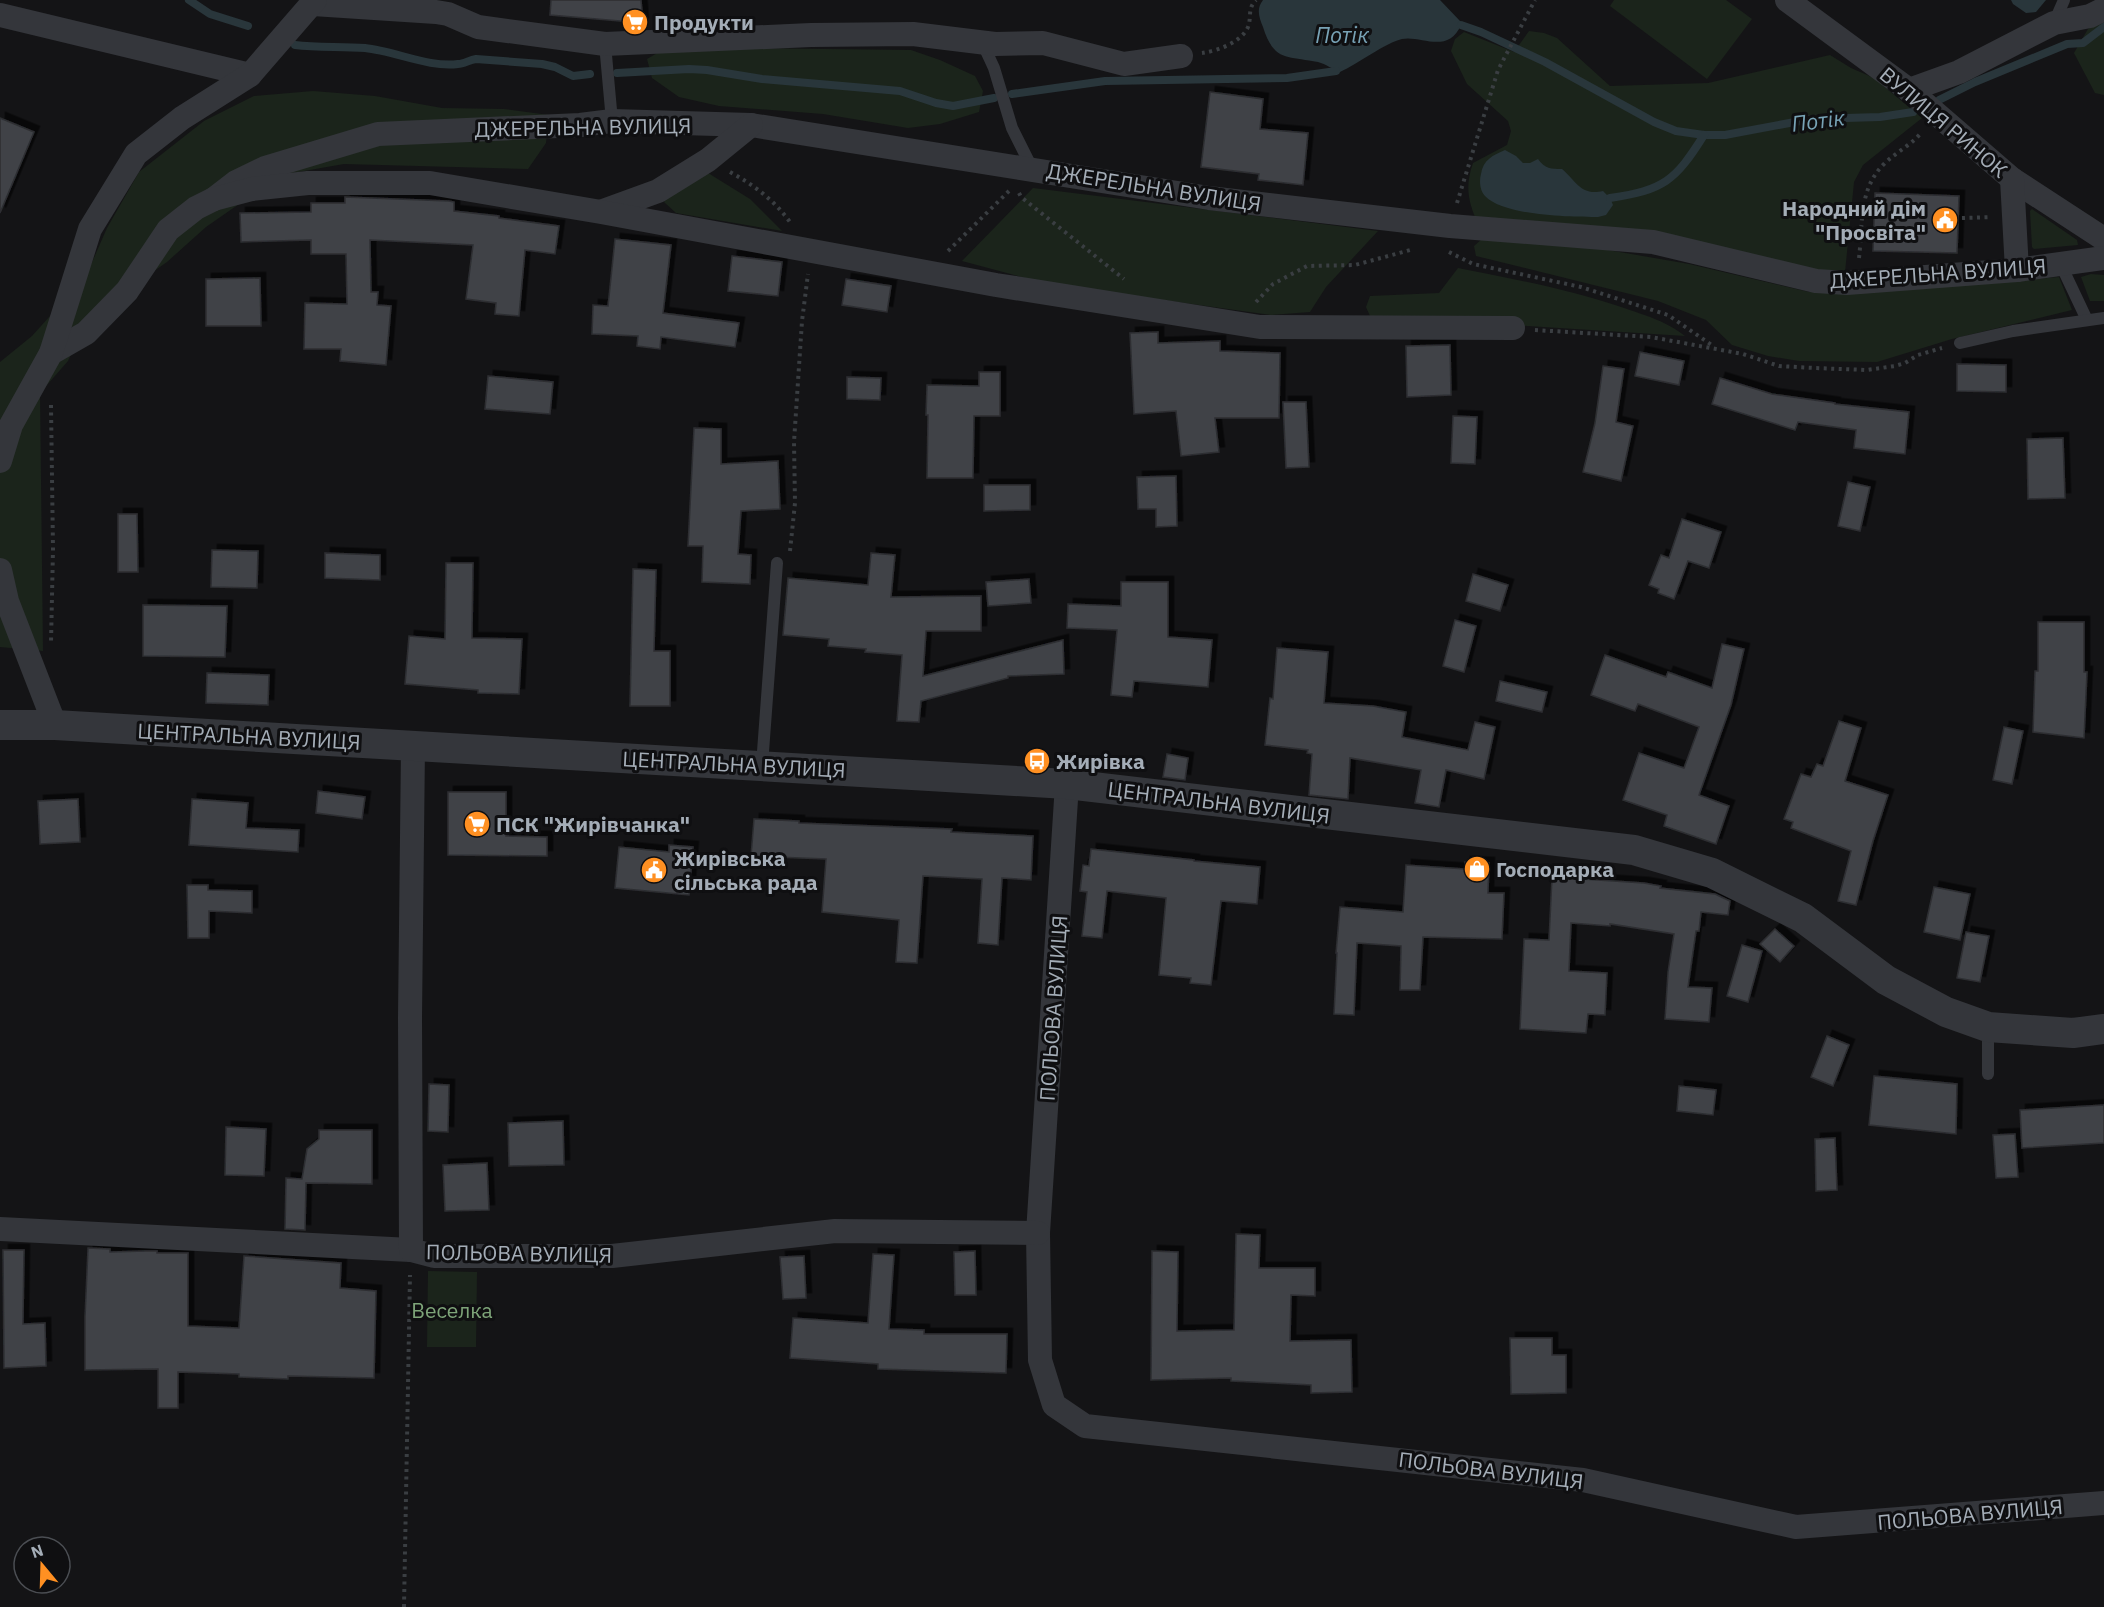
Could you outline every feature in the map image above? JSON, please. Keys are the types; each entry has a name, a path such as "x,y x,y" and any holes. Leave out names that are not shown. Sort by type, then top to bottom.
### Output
{"street":[{"name":"ВУЛИЦЯ РИНОК","path":"1787,0 1909,90 2012,179 2104,239"},
{"path":"0,461 11,425 51,352 90,230 135,154 182,118 250,75 314,2 429,6 478,27 605,44 811,35 913,34 995,44 1043,43 1124,64 1181,56"},
{"path":"1909,90 1959,72 2054,23 2090,16 2104,9"},
{"path":"0,15 250,75"},
{"name":"ДЖЕРЕЛЬНА ВУЛИЦЯ","path":"51,352 86,333 128,291 168,230 196,208 214,199 236,182 265,168 378,134 580,125 612,121 751,125 1020,173 1442,232 1653,243 1816,281 1857,282 2017,270 2104,258"},
{"path":"601,212 658,191 708,160 751,125"},
{"path":"2012,179 2017,270"},
{"name":"ДЖЕРЕЛЬНА ВУЛИЦЯ","path":"214,199 252,189 308,183 430,183 925,272 1260,327 1513,328"},
{"path":"0,570 7,601 55,725"},
{"name":"ЦЕНТРАЛЬНА ВУЛИЦЯ","path":"0,725 55,725 1068,784 1634,850 1712,873 1803,918 1886,980 1946,1012 1988,1027 2073,1033 2104,1029"},
{"path":"411,1250 410,1018 413,746"},
{"name":"ПОЛЬОВА ВУЛИЦЯ","path":"1068,784 1038,1233 1040,1360 1054,1405 1085,1426 1582,1480 1796,1527 2104,1503"},
{"name":"ПОЛЬОВА ВУЛИЦЯ","path":"0,1230 411,1250 434,1256 612,1256 835,1231 1038,1233"}],"lane":[{"path":"2054,23 2064,0"},
{"path":"982,42 994,68 1012,128 1020,173"},
{"path":"605,44 612,121"},
{"path":"2061,264 2087,320"},
{"path":"1960,343 2013,331 2104,318"},
{"path":"762,765 777,564"},
{"path":"1988,1027 1988,1074"}],"path":[{"path":"1181,56 1215,50 1236,39 1247,27 1249,8 1256,0"},
{"path":"1442,232 1498,70 1535,0"},
{"path":"1857,282 1863,202 1870,182 1884,164 1910,145 1937,115"},
{"path":"708,160 749,182 778,206 811,250 802,321 795,442 795,503 790,559 777,564"},
{"path":"925,272 988,213 1020,173"},
{"path":"1020,173 1021,197 1130,284"},
{"path":"1221,321 1253,305 1273,284 1307,266 1355,265 1442,232"},
{"path":"1442,232 1473,264 1581,287 1668,315 1716,349"},
{"path":"1513,328 1651,338 1743,354 1779,366 1867,370 1895,366 1918,355 1960,343"},
{"path":"50,395 53,538 51,644"},
{"path":"404,1607 411,1250"}],"green space":[{"path":"1614,0 1726,0 1752,19 1707,79 1610,6"},
{"path":"2104,20 2104,95 2095,93 2074,53 2088,29"},
{"path":"1529,31 1557,38 1610,86 1708,83 1830,55 1874,78 1922,118 1863,165 1854,182 1845,272 1830,273 1475,217 1468,190 1473,163 1507,145 1511,131 1508,121 1467,84 1451,51 1455,39 1464,32 1514,52"},
{"path":"738,48 911,50 975,76 983,91 979,112 940,124 908,128 823,114 719,106 679,97 652,78 647,59 659,52"},
{"path":"313,91 375,96 442,108 504,109 549,115 546,143 528,169 344,164 281,175 206,227 167,262 115,298 79,336 68,361 40,393 43,651 0,647 0,362 32,336 86,276 107,228 139,172 204,121 254,96"},
{"path":"700,168 750,199 782,231 676,213 664,202 672,188"},
{"path":"1033,188 1378,231 1326,287 1310,312 1271,315 1048,284 962,261"},
{"path":"2032,209 2077,240 2078,245 2034,249 2030,211"},
{"path":"1482,239 1579,245 1689,264 1809,292 1878,292 2059,277 2072,310 1952,339 1877,362 1799,361 1768,356 1732,345 1706,320 1658,301 1476,256 1474,246"},
{"path":"1458,268 1606,302 1657,320 1685,336 1370,316 1366,307 1370,296 1439,293"},
{"path":"2091,274 2104,275 2104,301 2090,301 2081,277"},
{"name":"Веселка","path":"428,1271 477,1272 476,1347 427,1347"}],"water":[{"name":"Потік","path":"1263,0 1440,0 1460,21 1461,25 1456,34 1442,42 1402,39 1340,72 1321,63 1290,58 1277,52 1267,38 1259,16 1259,7"},
{"path":"2011,0 2046,0 2036,12 2026,13"},
{"path":"1505,150 1523,163 1530,163 1538,159 1548,168 1562,169 1584,190 1603,191 1613,205 1606,215 1586,217 1538,214 1494,203 1482,191 1480,177 1486,162"}],"building":[{"path":"551,0 641,0 643,23 550,15"},
{"path":"1210,92 1263,99 1260,129 1308,133 1303,185 1258,180 1259,174 1201,167"},
{"path":"0,118 34,132 0,213"},
{"path":"1875,193 1959,196 1957,253 1873,251"},
{"path":"345,197 449,201 454,202 454,211 559,226 555,254 525,250 519,316 495,314 496,303 466,299 473,245 370,240 371,292 378,292 377,305 391,306 386,365 340,361 341,349 304,349 305,303 347,304 346,254 311,254 311,240 241,242 240,213 311,212 311,203 345,203"},
{"path":"615,239 671,245 663,313 739,323 735,347 661,337 660,349 637,346 638,336 592,334 593,305 608,306"},
{"path":"732,256 782,262 778,296 728,291"},
{"path":"260,278 261,326 206,326 206,279"},
{"path":"846,279 891,286 887,312 842,305"},
{"path":"1158,332 1158,343 1220,341 1220,351 1280,353 1279,418 1215,418 1219,452 1181,456 1176,411 1134,414 1130,333"},
{"path":"1450,345 1451,395 1407,397 1406,346"},
{"path":"1640,352 1684,361 1679,385 1635,376"},
{"path":"1957,364 2006,365 2006,392 1957,391"},
{"path":"1603,366 1624,369 1616,422 1633,426 1621,481 1583,472 1595,423"},
{"path":"979,372 1000,372 1000,416 974,416 973,478 927,478 927,385 979,386"},
{"path":"488,376 553,382 550,414 485,409"},
{"path":"847,377 881,378 880,400 847,399"},
{"path":"1720,378 1772,394 1909,412 1905,454 1854,448 1856,430 1798,422 1795,430 1712,404"},
{"path":"1283,402 1306,402 1309,467 1286,468"},
{"path":"1453,416 1477,417 1475,464 1451,463"},
{"path":"694,428 721,429 721,464 778,461 780,509 741,511 738,554 751,555 750,584 702,582 703,546 688,546"},
{"path":"2063,438 2065,498 2028,499 2027,439"},
{"path":"1176,476 1177,526 1156,527 1156,509 1138,509 1137,477"},
{"path":"1848,482 1870,487 1860,531 1838,526"},
{"path":"984,485 1030,485 1030,510 984,511"},
{"path":"118,514 137,514 138,572 118,572"},
{"path":"1682,519 1721,532 1709,568 1688,561 1674,599 1658,593 1659,589 1649,585 1661,555 1669,558"},
{"path":"212,550 258,551 257,588 211,587"},
{"path":"325,553 380,555 380,580 325,578"},
{"path":"871,553 895,555 891,597 981,596 981,631 926,631 923,676 1063,640 1064,674 1008,676 1008,678 921,701 919,722 897,721 902,655 828,646 829,639 783,635 788,578 868,585"},
{"path":"446,563 473,563 472,638 522,639 519,694 478,693 478,690 405,684 409,636 445,639"},
{"path":"633,569 656,570 654,651 670,651 670,706 630,706"},
{"path":"1473,574 1508,585 1500,611 1466,601"},
{"path":"1029,579 1031,603 988,606 986,582"},
{"path":"1121,582 1168,582 1168,637 1212,640 1208,687 1134,681 1132,697 1111,695 1117,630 1067,628 1068,604 1121,606"},
{"path":"143,605 227,606 225,657 143,656"},
{"path":"1455,620 1476,626 1464,672 1443,666"},
{"path":"2038,622 2084,622 2084,672 2087,672 2084,738 2033,732 2035,671 2038,671"},
{"path":"1722,644 1744,649 1731,705 1699,795 1729,806 1716,844 1664,826 1667,815 1623,800 1639,753 1684,768 1699,727 1638,704 1635,711 1591,695 1605,655 1666,677 1668,672 1712,688"},
{"path":"1277,648 1328,652 1324,703 1373,706 1406,712 1402,737 1468,750 1475,722 1495,727 1484,779 1446,770 1439,807 1415,803 1421,770 1350,758 1348,799 1309,795 1312,754 1307,753 1308,750 1265,745 1270,698 1273,699"},
{"path":"207,673 269,675 268,705 206,703"},
{"path":"1500,681 1547,692 1542,712 1496,701"},
{"path":"1839,721 1861,728 1845,781 1888,795 1856,905 1838,901 1851,851 1791,828 1793,822 1784,819 1801,774 1811,777 1817,764 1823,766"},
{"path":"2004,727 2023,731 2012,784 1993,780"},
{"path":"1167,754 1188,758 1185,780 1163,777"},
{"path":"318,791 365,797 362,819 316,813"},
{"name":"ПСК \"Жирівчанка\"","path":"448,792 506,792 506,836 547,837 547,856 448,855"},
{"path":"78,799 80,842 40,844 38,801"},
{"path":"192,799 248,803 246,828 299,830 298,852 189,845"},
{"path":"754,819 952,829 951,832 1033,836 1031,880 1002,878 998,945 978,943 982,879 923,876 917,963 896,962 899,920 822,912 826,859 751,856"},
{"name":"Жирівська сільська рада","path":"669,845 693,847 689,895 615,888 619,847 669,852"},
{"path":"1091,849 1260,867 1257,904 1221,901 1211,985 1190,983 1191,978 1159,975 1166,898 1107,891 1102,938 1082,936 1087,892 1080,891 1083,865 1089,866"},
{"path":"1465,862 1489,863 1488,893 1504,893 1502,939 1423,937 1420,990 1400,990 1401,946 1357,943 1354,1015 1334,1014 1340,907 1403,912 1406,865 1465,869"},
{"path":"1552,877 1644,883 1661,886 1660,888 1715,894 1730,901 1728,915 1701,912 1699,931 1696,931 1688,987 1712,988 1709,1022 1665,1019 1668,972 1674,934 1610,924 1610,926 1571,923 1569,971 1607,973 1605,1015 1588,1014 1586,1033 1520,1029 1524,939 1549,940"},
{"path":"187,885 208,885 208,890 252,891 252,913 209,911 209,938 188,938"},
{"path":"1934,887 1970,894 1960,940 1924,932"},
{"path":"1775,929 1794,946 1780,962 1760,944"},
{"path":"1966,932 1989,936 1980,982 1957,978"},
{"path":"1742,945 1762,951 1748,1002 1727,996"},
{"path":"1827,1036 1849,1045 1833,1086 1811,1077"},
{"path":"1874,1076 1957,1084 1956,1134 1869,1125"},
{"path":"429,1084 449,1085 448,1132 428,1131"},
{"path":"1679,1086 1716,1090 1713,1115 1677,1111"},
{"path":"2104,1105 2104,1143 2022,1148 2020,1110"},
{"path":"563,1121 564,1165 509,1166 508,1123"},
{"path":"226,1127 266,1129 264,1176 225,1175"},
{"path":"319,1130 372,1130 372,1184 306,1183 305,1230 285,1229 286,1178 302,1179 307,1149 319,1139"},
{"path":"2015,1134 2018,1177 1996,1178 1993,1135"},
{"path":"1835,1138 1837,1190 1816,1191 1815,1139"},
{"path":"487,1163 489,1210 445,1211 443,1165"},
{"path":"1236,1234 1260,1235 1259,1268 1315,1268 1315,1296 1291,1295 1290,1341 1351,1340 1352,1392 1311,1393 1311,1385 1231,1381 1231,1378 1151,1380 1152,1251 1178,1252 1177,1331 1234,1330"},
{"path":"88,1248 110,1249 110,1252 188,1253 188,1326 239,1328 244,1256 341,1263 340,1288 376,1291 374,1378 288,1376 288,1379 239,1377 239,1374 178,1372 178,1408 158,1408 158,1369 85,1370"},
{"path":"3,1250 24,1250 23,1324 45,1323 46,1366 4,1368"},
{"path":"975,1251 976,1295 955,1295 954,1252"},
{"path":"873,1254 894,1255 889,1329 924,1330 924,1334 1007,1334 1006,1373 878,1369 878,1364 790,1358 793,1318 868,1323"},
{"path":"804,1256 806,1298 783,1299 780,1257"},
{"path":"1510,1338 1552,1338 1552,1355 1566,1355 1566,1393 1511,1394"}],"waterway":[{"path":"189,0 210,14 248,26"},
{"name":"Потік","path":"1461,25 1545,62 1654,122 1676,131 1725,135 1811,119 1880,117 1913,112"},
{"name":"Потік","path":"1939,100 1975,82 2067,44 2083,43 2104,27"},
{"path":"295,45 365,48 447,65 476,59 542,64 555,67 573,76 590,74"},
{"path":"617,73 707,70 762,79 900,91 953,106 994,98"},
{"path":"1012,94 1105,81 1287,78 1336,71"},
{"path":"1610,198 1643,191 1666,181 1685,163 1704,135"}],"place":[{"name":"Продукти","path":"635,22"},
{"name":"Народний дім \"Просвіта\"","path":"1945,220"},
{"name":"Жирівка","path":"1037,761"},
{"name":"ПСК \"Жирівчанка\"","path":"477,824"},
{"name":"Господарка","path":"1477,869"},
{"name":"Жирівська сільська рада","path":"654,870"}]}
